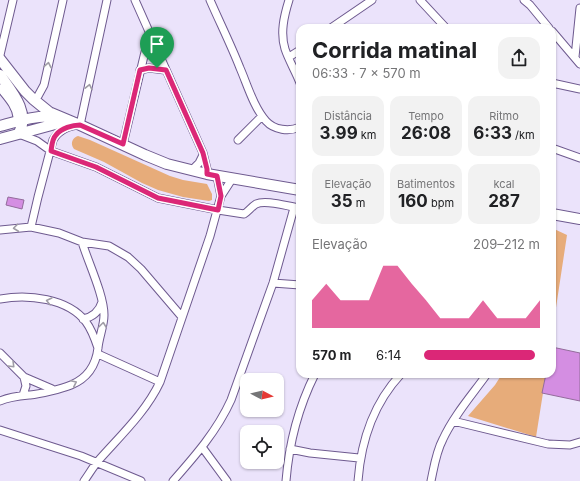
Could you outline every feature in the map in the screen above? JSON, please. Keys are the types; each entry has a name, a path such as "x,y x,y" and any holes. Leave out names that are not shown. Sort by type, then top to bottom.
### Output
{"main road":[{"path":"0,59 33,99 49,112"},
{"path":"0,75 11,90 21,109 20,120 22,126 19,134"},
{"path":"11,90 29,105 76,123 162,162 207,174 296,189"},
{"path":"0,126 20,120 45,116 61,118"},
{"path":"0,139 59,123 76,123"},
{"path":"556,215 580,219"}],"street":[{"path":"0,55 13,0"},
{"path":"33,99 38,96 44,85 63,0"},
{"path":"31,227 53,140 56,134 76,123 107,0"},
{"path":"135,0 203,154 207,174"},
{"path":"210,0 262,116 266,122 274,127 296,129"},
{"path":"289,0 284,20 283,32 285,48 296,74"},
{"path":"337,24 372,0"},
{"path":"420,0 442,24"},
{"path":"524,0 546,24"},
{"path":"574,57 580,8"},
{"path":"123,144 150,34"},
{"path":"556,36 580,64"},
{"path":"289,57 296,53"},
{"path":"140,70 149,68 166,70"},
{"path":"556,84 580,89"},
{"path":"0,88 16,111 20,120"},
{"path":"238,140 262,116"},
{"path":"19,134 37,141 51,151 96,167 158,198 244,214 256,204 261,203 281,204 296,208"},
{"path":"556,149 580,158"},
{"path":"192,170 199,163 203,154"},
{"path":"217,176 221,196"},
{"path":"84,481 97,462 149,402 160,382 218,210 221,196 232,179"},
{"path":"173,481 202,447 224,415 231,400 273,283 296,211"},
{"path":"0,230 31,227 59,233 82,242 109,246 128,257 145,274 182,317"},
{"path":"0,401 70,385 78,382 90,371 98,351 104,315 102,302 82,242"},
{"path":"273,283 296,285"},
{"path":"0,299 17,297 33,298 45,300 66,307 83,318 92,332 98,351 160,382"},
{"path":"83,318 97,313 102,302"},
{"path":"0,353 24,377 52,390"},
{"path":"23,395 26,386 24,377"},
{"path":"286,481 290,449 300,408 313,378"},
{"path":"358,481 359,458 369,424 383,397 398,378"},
{"path":"431,481 442,439 484,378"},
{"path":"453,421 548,444 570,445 580,442"},
{"path":"0,430 81,456 141,481"},
{"path":"202,447 227,481"},
{"path":"290,449 310,453 359,458"}],"shaded area":[{"path":"78,136 170,176 207,184 212,194 212,200 209,201 183,197 158,190 142,183 104,162 74,149 72,141"},
{"path":"556,230 567,235 556,308"},
{"path":"499,378 545,378 536,437 468,416"}],"building":[{"path":"8,197 24,200 22,209 6,205"},
{"path":"556,348 580,353 580,401 542,393 545,378 556,378"}],"route":[{"path":"157,68 166,70 203,153 207,174 217,176 221,196 218,210 158,198 143,192 96,167 51,151 56,134 74,125 80,125 123,144 140,70 157,68"}]}
